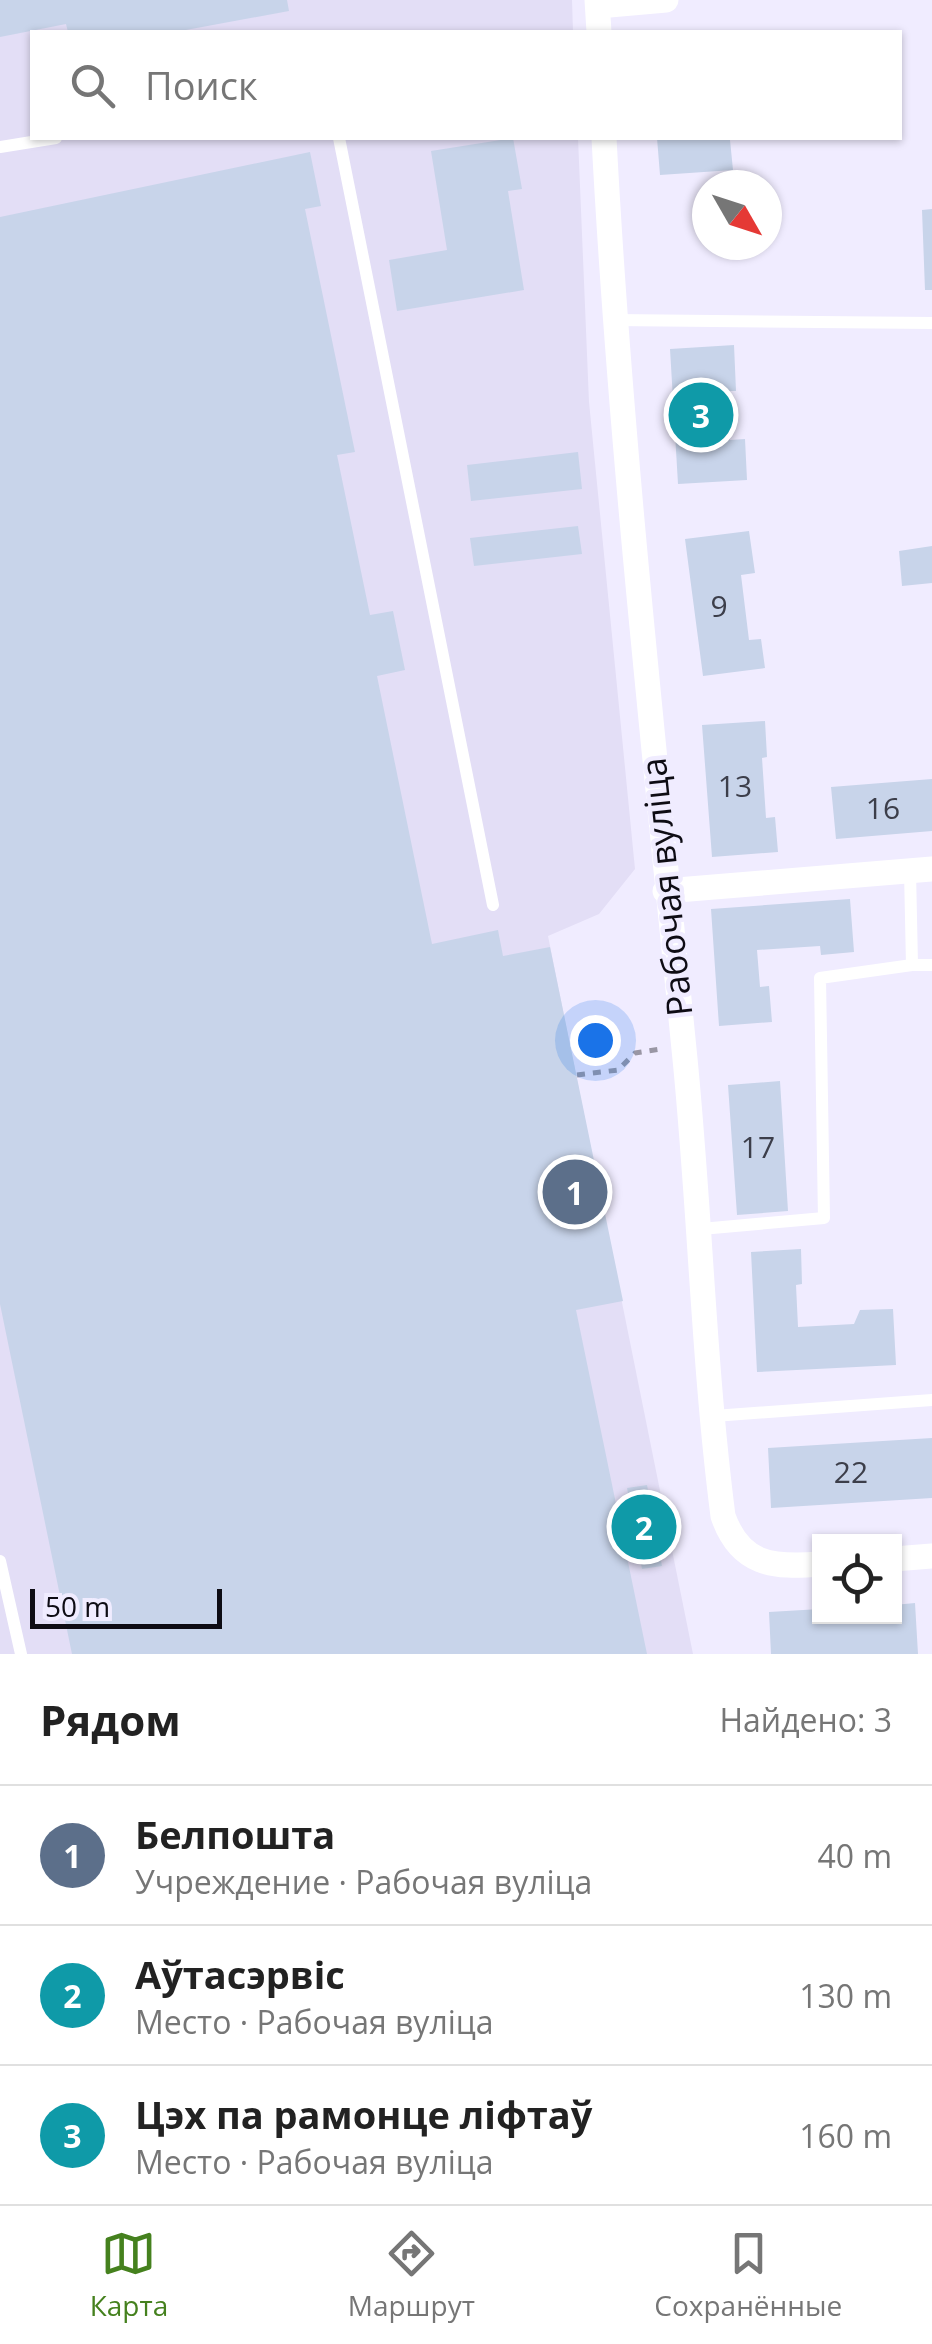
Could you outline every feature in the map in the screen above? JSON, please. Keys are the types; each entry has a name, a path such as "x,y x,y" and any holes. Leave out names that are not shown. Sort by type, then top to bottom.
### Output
{"street":[{"path":"599,30 598,3 666,0"},
{"name":"Рабочая вуліца","path":"604,140 614,320 665,891 684,1045 723,1516 730,1538 750,1555 780,1567 812,1565"},
{"path":"665,891 921,870"},
{"path":"902,1558 932,1556"}],"lane":[{"path":"0,147 44,140"},
{"path":"338,140 493,905"},
{"path":"614,320 932,323"},
{"path":"912,965 921,870"},
{"path":"700,1229 824,1218 820,978 932,965"},
{"path":"714,1416 932,1400"},
{"path":"0,1561 21,1654"}],"path":[{"path":"577,1075 618,1070 635,1053 684,1045"}],"shaded area":[{"path":"0,0 572,0 573,30 30,30 30,140 578,140 589,402 635,869 599,914 548,936 693,1654 0,1654"}],"building":[{"path":"0,0 287,0 289,11 186,30 68,30 66,24 0,37"},
{"path":"513,140 522,189 508,191 524,290 397,311 389,260 447,250 431,151"},
{"path":"657,140 730,140 733,170 660,175"},
{"path":"310,152 321,206 305,209 355,452 337,455 370,615 393,611 405,670 377,676 432,944 498,930 503,956 550,947 623,1301 576,1310 647,1654 72,1654 0,1304 0,217"},
{"path":"932,209 932,290 925,290 922,210"},
{"path":"734,345 736,391 727,391 730,440 745,439 747,480 678,484 670,349"},
{"path":"578,452 582,489 471,501 467,465"},
{"path":"578,526 582,554 474,566 470,538"},
{"path":"749,531 755,573 741,575 749,640 761,639 765,668 703,676 685,539"},
{"path":"932,546 932,583 902,586 899,551"},
{"path":"765,721 767,757 762,758 766,818 775,817 778,852 712,857 702,725"},
{"path":"932,779 932,831 836,839 831,787"},
{"path":"850,899 854,952 821,955 820,946 757,950 760,987 769,986 772,1022 719,1026 711,909"},
{"path":"780,1081 788,1211 737,1215 728,1085"},
{"path":"801,1249 802,1284 796,1285 798,1327 854,1324 860,1310 893,1309 896,1365 757,1372 751,1252"},
{"path":"932,1438 932,1498 771,1508 768,1448"},
{"path":"647,1485 662,1566 642,1569 627,1488"},
{"path":"915,1603 918,1654 771,1654 769,1612 812,1609 812,1624 902,1624 902,1604"}],"place":[{"name":"Цэх па рамонце ліфтаў","path":"701,415"},
{"name":"Белпошта","path":"575,1192"},
{"name":"Аўтасэрвіс","path":"644,1527"}]}
